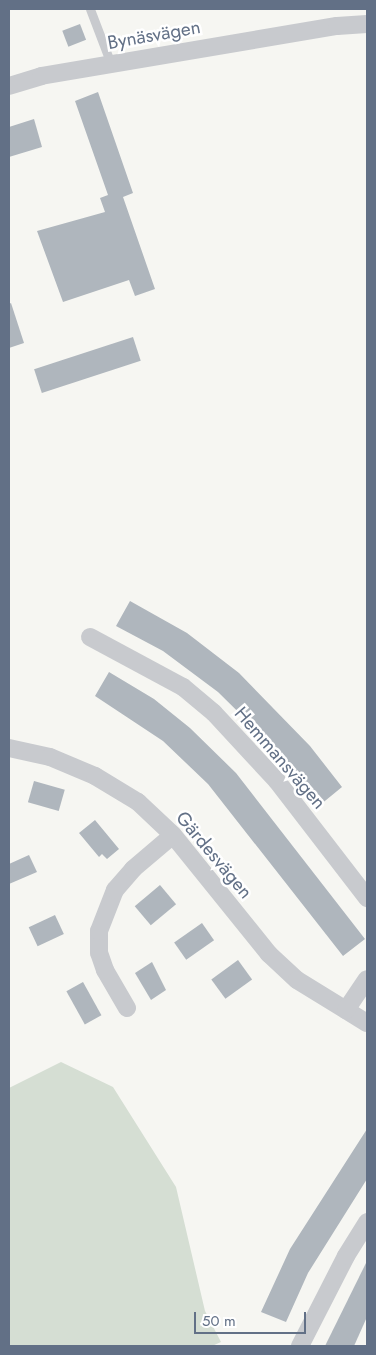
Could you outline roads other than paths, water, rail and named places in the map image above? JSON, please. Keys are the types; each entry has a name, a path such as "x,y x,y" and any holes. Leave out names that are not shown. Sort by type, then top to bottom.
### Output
{"street":[{"name":"Bynäsvägen","path":"9,86 41,76 337,26 367,24"},
{"name":"Hemmansvägen","path":"90,637 183,687 214,713 277,781 367,898"},
{"name":"Gärdesvägen","path":"9,748 50,756 95,776 138,802 173,835 269,954 297,980 367,1023"},
{"path":"127,1008 99,953 99,931 115,890 133,869 173,835"},
{"path":"346,1010 367,979"},
{"path":"300,1346 346,1256 367,1222"}],"lane":[{"path":"90,9 111,64"}]}
